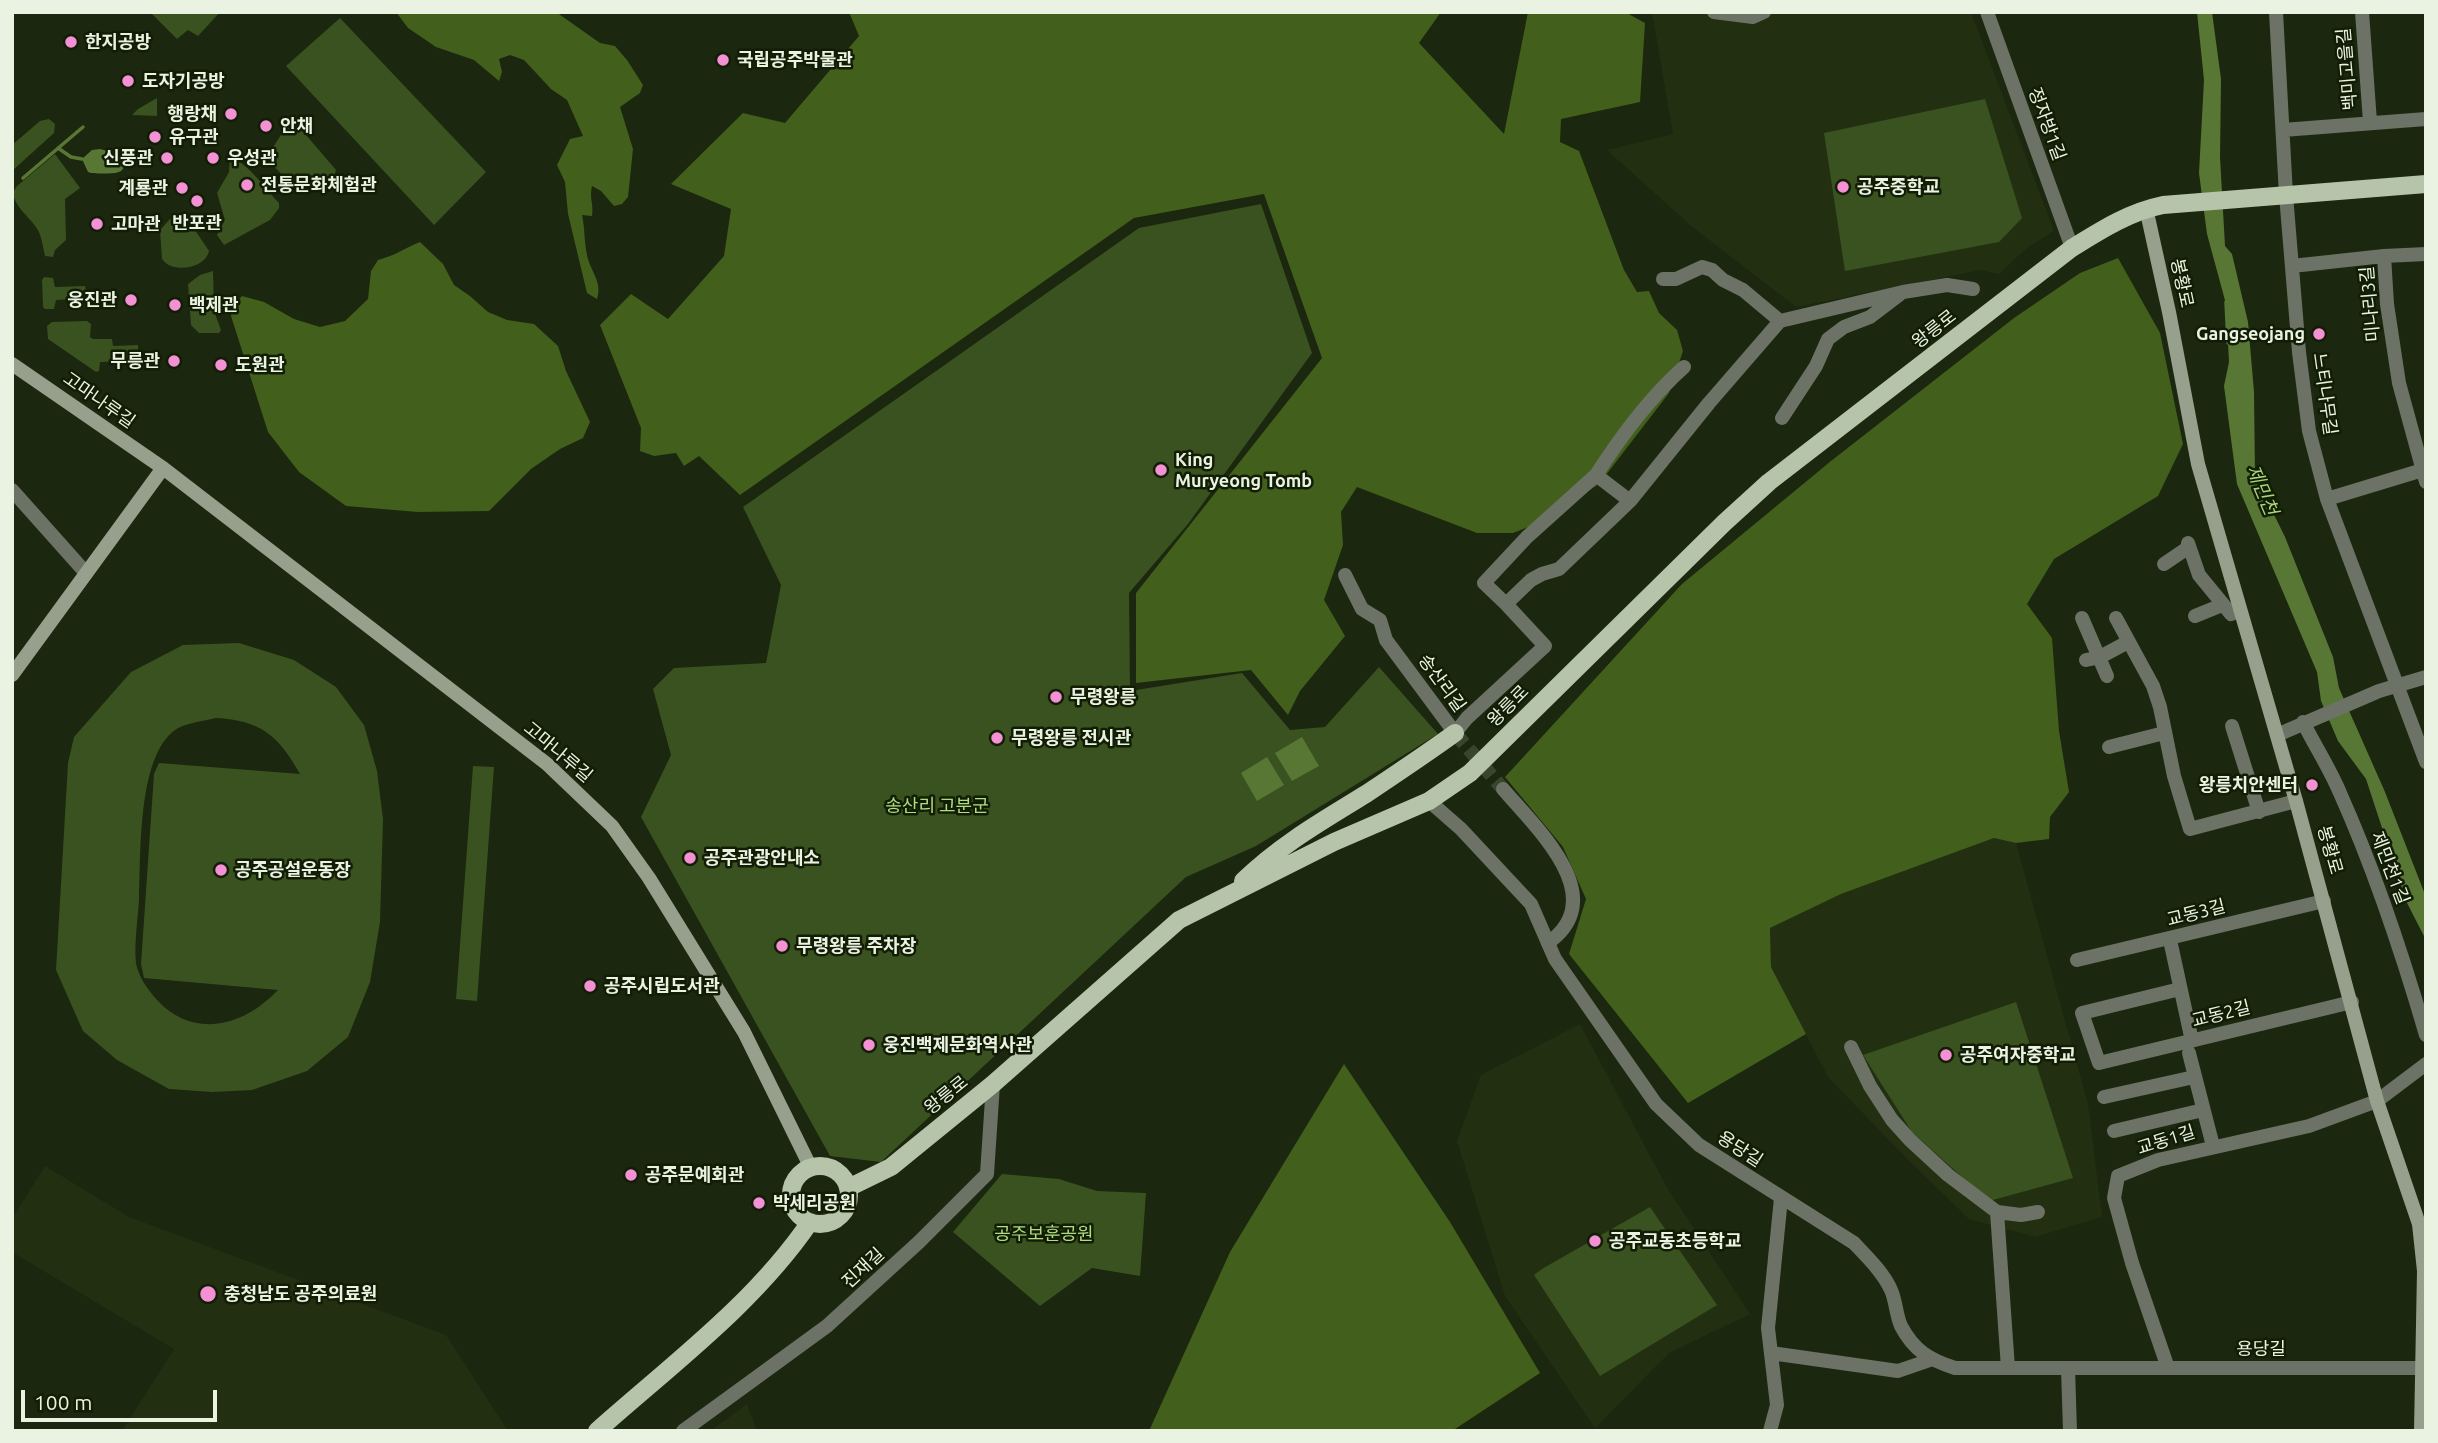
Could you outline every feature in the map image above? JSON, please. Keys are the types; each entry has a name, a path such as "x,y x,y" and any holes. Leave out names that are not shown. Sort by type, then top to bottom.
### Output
{"main road":[{"path":"2277,195 2426,184"},
{"name":"왕릉로","path":"848,1188 891,1167 993,1084 1179,920 1334,842 1429,801 1470,773 1769,482 2072,248 2109,224 2155,206 2277,195"},
{"name":"봉황로","path":"2155,206 2169,312 2198,464 2296,801 2377,1101 2419,1224 2424,1271 2421,1431"},
{"name":"고마나루길","path":"12,364 163,468 547,764 612,827 649,878 744,1032 811,1168"},
{"path":"12,675 163,468"},
{"path":"1231,893 1267,858 1455,733"},
{"path":"820,1166 838,1172 848,1188 849,1198 841,1216 824,1224 810,1222 797,1213 791,1196 796,1179 811,1168 820,1166"},
{"path":"597,1431 738,1306 786,1257 810,1222"}],"street":[{"path":"1714,12 1753,17 1765,12"},
{"name":"정자방1길","path":"1987,12 2072,248"},
{"name":"느티나무길","path":"2276,12 2283,130 2277,195 2292,266 2309,431 2328,499 2426,762"},
{"name":"백미고을길","path":"2362,12 2370,122"},
{"path":"2283,130 2426,119"},
{"name":"미나리3길","path":"2328,499 2425,473 2399,383 2387,304 2384,256 2426,254"},
{"path":"2292,266 2384,256"},
{"path":"1663,279 1676,279 1702,267 1743,290 1780,320"},
{"path":"1506,604 1531,580 1559,569 1630,501 1780,320 1821,313 1903,292 1947,285 1973,289"},
{"path":"1782,418 1816,366 1828,339 1844,327 1870,317 1903,292"},
{"path":"1455,733 1545,646 1484,583 1527,537 1595,475 1618,440 1666,383 1685,367"},
{"path":"1595,475 1630,501"},
{"path":"12,490 86,573"},
{"path":"2164,564 2189,545 2199,575 2222,605 2231,614 2241,610"},
{"name":"송산리길","path":"1345,575 1362,609 1380,620 1387,640 1455,733"},
{"path":"2194,616 2222,605"},
{"path":"2082,618 2093,659 2107,676"},
{"path":"2116,618 2153,686 2190,829 2296,801"},
{"path":"2093,659 2128,642"},
{"path":"2277,735 2379,691 2426,677"},
{"name":"제민천1길","path":"2303,722 2340,791 2366,857 2404,961 2426,1035"},
{"path":"2232,726 2259,812"},
{"path":"2109,747 2164,733"},
{"path":"1503,789 1566,869 1573,893 1572,913 1563,932 1548,943"},
{"name":"용당길","path":"1429,801 1461,828 1531,904 1555,959 1656,1104 1699,1146 1854,1243 1874,1264 1891,1289 1901,1326 1917,1348 1930,1360 1955,1368 2424,1368"},
{"name":"교동3길","path":"2077,960 2170,940 2324,901"},
{"path":"2170,940 2194,1077 2213,1146"},
{"name":"교동2길","path":"2180,989 2082,1013 2099,1063 2190,1047 2352,1002"},
{"path":"1851,1047 1870,1086 1892,1120 1966,1191 1997,1212 2021,1215 2038,1212"},
{"path":"2377,1101 2426,1064"},
{"path":"2104,1097 2194,1077"},
{"name":"진재길","path":"683,1431 827,1326 919,1242 987,1174 993,1084"},
{"name":"교동1길","path":"2168,1368 2132,1263 2114,1198 2118,1176 2158,1160 2309,1126 2377,1101"},
{"path":"2114,1131 2203,1110"},
{"path":"1770,1431 1777,1405 1768,1328 1781,1198"},
{"path":"1997,1212 2008,1368"},
{"path":"1771,1353 1898,1371 1930,1360"},
{"path":"2068,1368 2070,1431"}],"shaded area":[{"path":"396,12 556,12 600,43 615,46 627,60 643,85 640,93 620,107 633,149 628,197 622,204 614,206 601,191 592,186 592,216 582,215 587,255 598,287 597,299 587,293 568,214 565,182 557,165 570,139 583,136 567,100 551,89 524,60 510,55 499,59 502,72 499,81 474,60 436,47 408,28"},
{"path":"849,12 1441,12 1419,43 1504,134 1528,12 1625,12 1645,23 1640,102 1561,119 1560,142 1579,151 1624,270 1637,292 1649,291 1659,313 1677,330 1683,351 1669,393 1599,484 1541,522 1513,533 1477,533 1357,487 1341,512 1343,545 1324,600 1345,636 1300,691 1288,715 1251,670 1136,683 1136,593 1322,358 1264,194 1134,218 740,495 699,456 684,466 676,453 654,456 640,451 641,428 600,325 631,294 668,319 724,256 731,209 671,184 743,113 785,123 859,36"},
{"name":"공주중학교","path":"1652,12 1971,12 2054,231 2027,248 1999,274 1981,270 1796,307 1690,225 1607,150 1673,134"},
{"name":"제민천","path":"2197,12 2212,12 2221,79 2220,157 2225,246 2232,254 2248,322 2254,392 2255,476 2285,537 2333,657 2339,688 2385,792 2426,897 2426,940 2406,901 2366,779 2338,741 2321,701 2317,672 2237,484 2224,386 2229,362 2226,304 2207,234 2199,173 2204,80"},
{"path":"100,149 118,154 125,161 124,168 116,173 88,172 82,159 92,150"},
{"path":"420,242 443,264 454,285 488,312 507,320 534,324 558,346 566,371 590,422 583,438 560,449 531,469 489,511 418,512 346,506 299,472 268,432 231,316 234,305 242,296 264,302 294,319 320,327 345,321 368,299 371,271 378,260"},
{"path":"2118,258 2160,333 2183,444 2158,496 2054,559 2027,604 2052,638 2059,731 2069,792 2050,817 2049,839 2016,843 1994,838 1841,894 1770,928 1771,967 1806,1034 1688,1103 1569,954 1586,899 1563,847 1505,777 1682,584 1831,461 2014,318 2080,273"},
{"path":"1302,737 1319,766 1292,781 1275,753"},
{"path":"1267,757 1284,785 1257,801 1241,773"},
{"name":"공주여자중학교","path":"1994,838 2016,843 2088,1104 2102,1217 2035,1237 1969,1219 1907,1159 1828,1077 1771,967 1770,928 1841,894"},
{"name":"공주교동초등학교","path":"1580,1024 1666,1186 1750,1314 1669,1353 1595,1428 1505,1296 1457,1141 1481,1075"},
{"path":"1344,1064 1450,1222 1540,1373 1452,1431 1149,1431 1230,1252"},
{"name":"충청남도 공주의료원","path":"45,1166 129,1217 446,1335 508,1431 122,1431 174,1349 12,1252 12,1219"},
{"path":"747,1404 757,1431 710,1431"}],"green space":[{"path":"150,12 220,12 198,36 188,30 177,39"},
{"path":"340,18 486,172 434,225 286,66"},
{"path":"157,98 157,116 132,115 138,109"},
{"path":"1985,99 2022,218 1999,242 1845,271 1824,133"},
{"path":"49,119 55,124 54,133 12,171 12,145 40,121"},
{"path":"291,120 336,170 335,174 301,189 286,179 267,159"},
{"path":"55,154 80,188 65,199 66,240 55,250 53,257 45,256 39,232 16,203 13,192"},
{"path":"230,158 249,170 279,203 279,208 270,220 224,245 217,235 225,220 217,193 229,172"},
{"name":"송산리 고분군","path":"1261,204 1312,353 1188,524 1129,593 1130,691 1242,673 1290,730 1325,727 1379,667 1438,734 1256,846 1186,877 881,1162 830,1156 641,817 671,755 653,689 674,668 766,663 781,585 743,507 1139,228"},
{"path":"180,218 195,230 209,251 201,262 180,268 167,264 162,259 160,230 170,219"},
{"path":"213,271 214,311 221,330 219,333 199,333 191,325 188,284 200,275"},
{"path":"44,277 53,278 55,287 85,286 87,298 56,300 54,309 45,309"},
{"path":"87,321 91,324 90,337 93,339 112,339 113,346 138,345 139,361 100,362 99,371 96,372 48,339 47,326 52,322"},
{"name":"공주공설운동장","path":"239,643 294,660 336,687 364,725 377,771 383,819 380,922 370,982 348,1037 307,1071 252,1090 212,1092 169,1089 117,1060 83,1031 56,970 68,763 74,737 131,672 183,645","holes":["216,718 231,719 267,732 284,750 300,774 159,763 154,774 141,964 144,978 278,990 265,1002 235,1020 203,1024 171,1013 150,992 137,968 141,834 147,784 163,743 175,730 189,724"]},
{"path":"473,766 494,767 477,1001 456,999"},
{"path":"2016,1002 2073,1178 1989,1201 1912,1132 1863,1055"},
{"name":"공주보훈공원","path":"1002,1174 1059,1179 1097,1191 1146,1193 1140,1276 1092,1268 1040,1306 953,1232"},
{"path":"1650,1207 1717,1305 1600,1376 1534,1275"}],"waterway":[{"path":"23,178 83,127"},
{"path":"58,148 71,157 82,159"},
{"name":"제민천","path":"2226,302 2228,343"}],"tunnel":[{"path":"1455,733 1503,789"}],"place":[{"name":"한지공방","path":"71,42"},
{"name":"국립공주박물관","path":"723,60"},
{"name":"도자기공방","path":"128,81"},
{"name":"행랑채","path":"231,114"},
{"name":"안채","path":"266,126"},
{"name":"유구관","path":"155,137"},
{"name":"신풍관","path":"167,158"},
{"name":"우성관","path":"213,158"},
{"name":"전통문화체험관","path":"247,185"},
{"name":"공주중학교","path":"1843,187"},
{"name":"계룡관","path":"182,188"},
{"name":"반포관","path":"197,201"},
{"name":"고마관","path":"97,224"},
{"name":"웅진관","path":"131,300"},
{"name":"백제관","path":"175,305"},
{"name":"Gangseojang","path":"2319,334"},
{"name":"무릉관","path":"174,361"},
{"name":"도원관","path":"221,365"},
{"name":"King Muryeong Tomb","path":"1161,470"},
{"name":"무령왕릉","path":"1056,697"},
{"name":"무령왕릉 전시관","path":"997,738"},
{"name":"왕릉치안센터","path":"2312,785"},
{"name":"공주관광안내소","path":"690,858"},
{"name":"공주공설운동장","path":"221,870"},
{"name":"무령왕릉 주차장","path":"782,946"},
{"name":"공주시립도서관","path":"590,986"},
{"name":"웅진백제문화역사관","path":"869,1045"},
{"name":"공주여자중학교","path":"1946,1055"},
{"name":"공주문예회관","path":"631,1175"},
{"name":"박세리공원","path":"759,1203"},
{"name":"공주교동초등학교","path":"1595,1241"},
{"name":"충청남도 공주의료원","path":"208,1294"}]}
